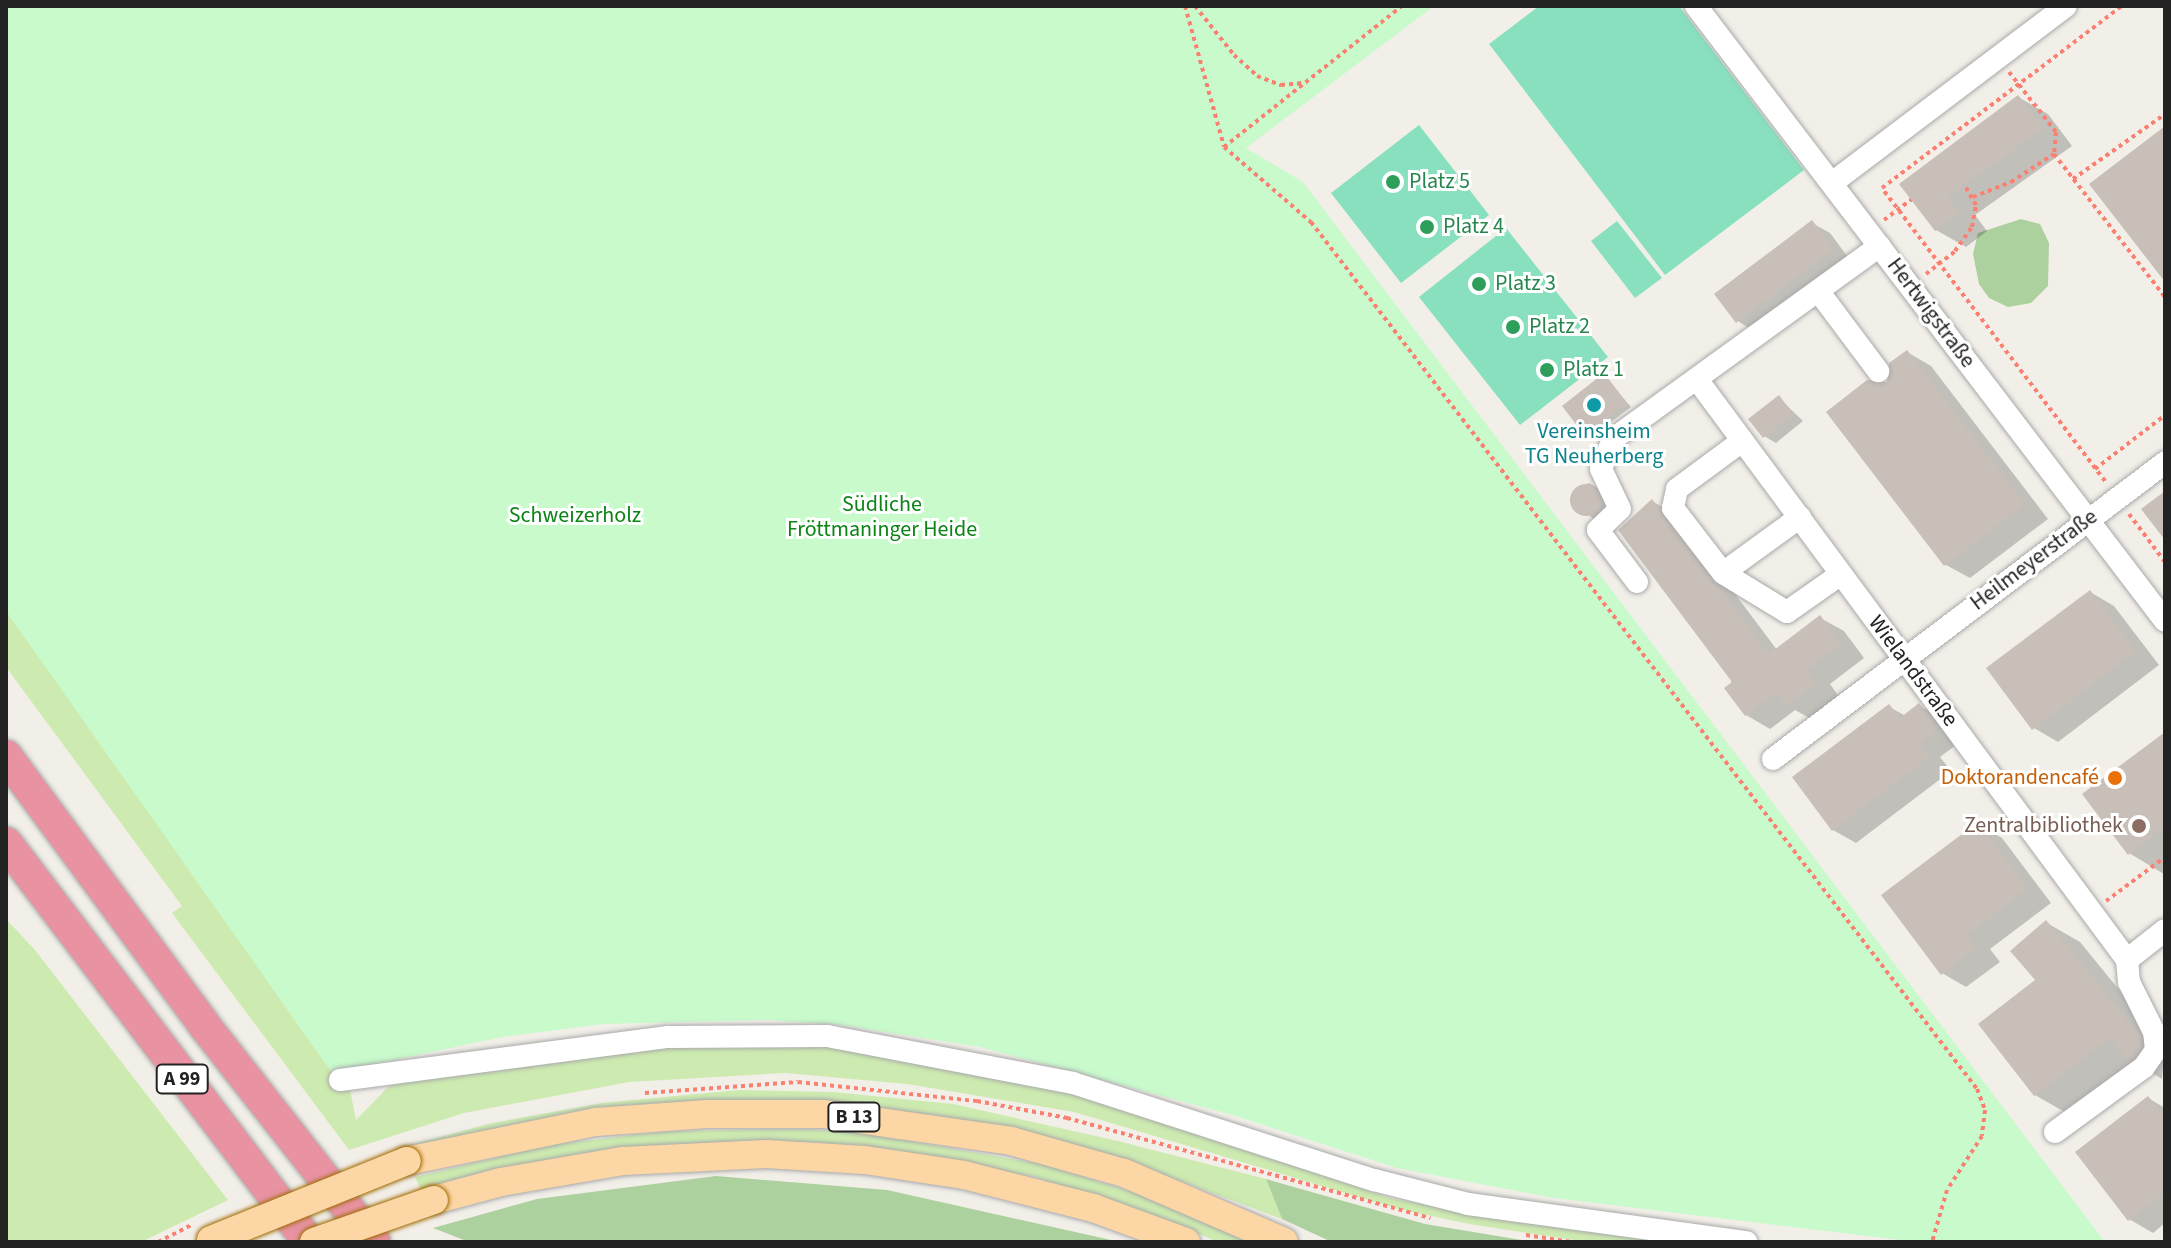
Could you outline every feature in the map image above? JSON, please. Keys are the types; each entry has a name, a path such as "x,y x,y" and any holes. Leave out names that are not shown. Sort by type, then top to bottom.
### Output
{"highway":[{"name":"A 99","path":"6,756 204,1025 374,1242"},
{"name":"A 99","path":"6,843 312,1242"}],"main road":[{"name":"B 13","path":"205,1235 407,1161 596,1122 707,1114 824,1114 1011,1141 1124,1173 1284,1242"},
{"name":"B 13","path":"312,1242 434,1200 596,1165 766,1154 865,1160 964,1175 1093,1208 1186,1242"}],"street":[{"name":"Hertwigstraße","path":"1696,6 2165,621"},
{"path":"1832,183 2066,6"},
{"path":"1637,582 1598,530 1620,509 1601,469 1613,439 1662,400 1699,382 1819,292 1875,239"},
{"path":"1819,292 1878,371"},
{"name":"Wielandstraße","path":"1699,382 2127,960"},
{"path":"1742,441 1677,489 1673,508 1723,573 1787,612 1841,574"},
{"name":"Heilmeyerstraße","path":"1773,759 2165,462"},
{"path":"1723,573 1800,517"},
{"path":"2055,1132 2144,1067 2156,1050 2154,1032 2129,982 2127,960 2165,930"},
{"path":"340,1080 668,1037 827,1036 1073,1083 1374,1180 1468,1204 1746,1242"}],"path":[{"path":"1185,6 1224,147 1311,222 1977,1089 1985,1110 1982,1136 1947,1190 1932,1242"},
{"path":"1195,6 1234,55 1257,76 1281,85 1305,83"},
{"path":"1224,147 1402,6"},
{"path":"2122,6 1882,188 2165,562"},
{"path":"1997,58 2056,132 2054,154 2165,297"},
{"path":"2073,179 2165,114"},
{"path":"1973,197 2011,182 2054,154"},
{"path":"1910,286 1966,240 1972,227 1973,197 1964,184"},
{"path":"1875,239 1899,209 1911,200"},
{"path":"2095,469 2165,415"},
{"path":"2092,912 2165,857"},
{"path":"158,1242 205,1235"}],"green space":[{"name":"Südliche Fröttmaninger Heide","path":"6,6 1434,6 1246,148 1303,182 2105,1242 1917,1242 1554,1198 1397,1168 1229,1114 980,1047 841,1025 768,1020 604,1024 502,1037 332,1073 6,611"},
{"path":"1539,6 1679,6 1804,170 1665,275 1489,44"},
{"path":"1419,125 1489,215 1401,283 1331,193"},
{"path":"2021,219 2040,224 2049,243 2048,286 2031,303 2008,307 1989,298 1979,284 1973,254 1978,233"},
{"path":"1617,221 1662,278 1635,298 1591,241"},
{"path":"1506,228 1608,357 1520,425 1419,297"},
{"path":"6,602 345,1064 356,1120 389,1086 439,1072 675,1042 837,1044 1115,1103 1389,1198 1519,1222 1684,1242 1587,1242 1469,1224 1399,1209 1074,1112 907,1084 785,1073 629,1082 464,1113 349,1150 172,913 182,906 6,667"},
{"path":"6,919 35,950 228,1200 141,1242 6,1242"},
{"path":"739,1090 833,1092 953,1104 1118,1141 1266,1179 1282,1219 1119,1158 1013,1127 590,1111 398,1148 492,1123 602,1103"},
{"path":"670,1131 851,1131 1041,1164 1142,1195 1254,1242 1218,1242 1164,1219 1032,1176 816,1142 641,1147 518,1165 421,1190 415,1177 548,1145"},
{"path":"716,1176 887,1190 1120,1242 469,1242 433,1228 537,1199"},
{"path":"1266,1179 1425,1224 1533,1242 1332,1242 1282,1219"}],"building":[{"path":"2018,95 2044,128 1947,197 1959,213 1935,231 1899,184"},
{"path":"2165,126 2165,282 2089,184"},
{"path":"1812,220 1834,249 1736,323 1714,294"},
{"path":"1907,350 2025,504 1944,566 1826,412 1867,380 1887,382 1889,363"},
{"name":"Vereinsheim TG Neuherberg","path":"1604,373 1627,403 1585,436 1562,406"},
{"path":"1779,395 1793,414 1763,438 1748,419"},
{"path":"1586,484 1597,489 1602,500 1597,511 1586,516 1575,511 1570,500 1575,489"},
{"path":"2165,491 2165,540 2141,509"},
{"path":"1652,499 1769,654 1820,615 1841,644 1807,670 1817,683 1786,706 1776,693 1745,716 1724,688 1732,682 1618,530"},
{"path":"2090,590 2136,651 2032,730 1986,668"},
{"path":"1919,703 1938,729 1919,744 1929,758 1832,831 1792,777 1889,704 1900,718"},
{"path":"2165,732 2165,827 2128,855 2082,794"},
{"path":"1978,822 2028,888 1967,935 1977,947 1941,975 1881,895"},
{"path":"2046,920 2139,1034 2142,1046 2128,1061 2111,1038 2034,1096 1978,1024 2035,980 2010,951"},
{"path":"2148,1096 2165,1117 2165,1192 2128,1221 2075,1152"}],"place":[{"name":"Platz 5","path":"1393,182"},
{"name":"Platz 4","path":"1427,227"},
{"name":"Platz 3","path":"1479,284"},
{"name":"Platz 2","path":"1513,327"},
{"name":"Platz 1","path":"1547,370"},
{"name":"Vereinsheim TG Neuherberg","path":"1594,405"},
{"name":"Doktorandencafé","path":"2115,778"},
{"name":"Zentralbibliothek","path":"2139,826"}],"park label":[{"name":"Schweizerholz","path":"575,516"}]}
